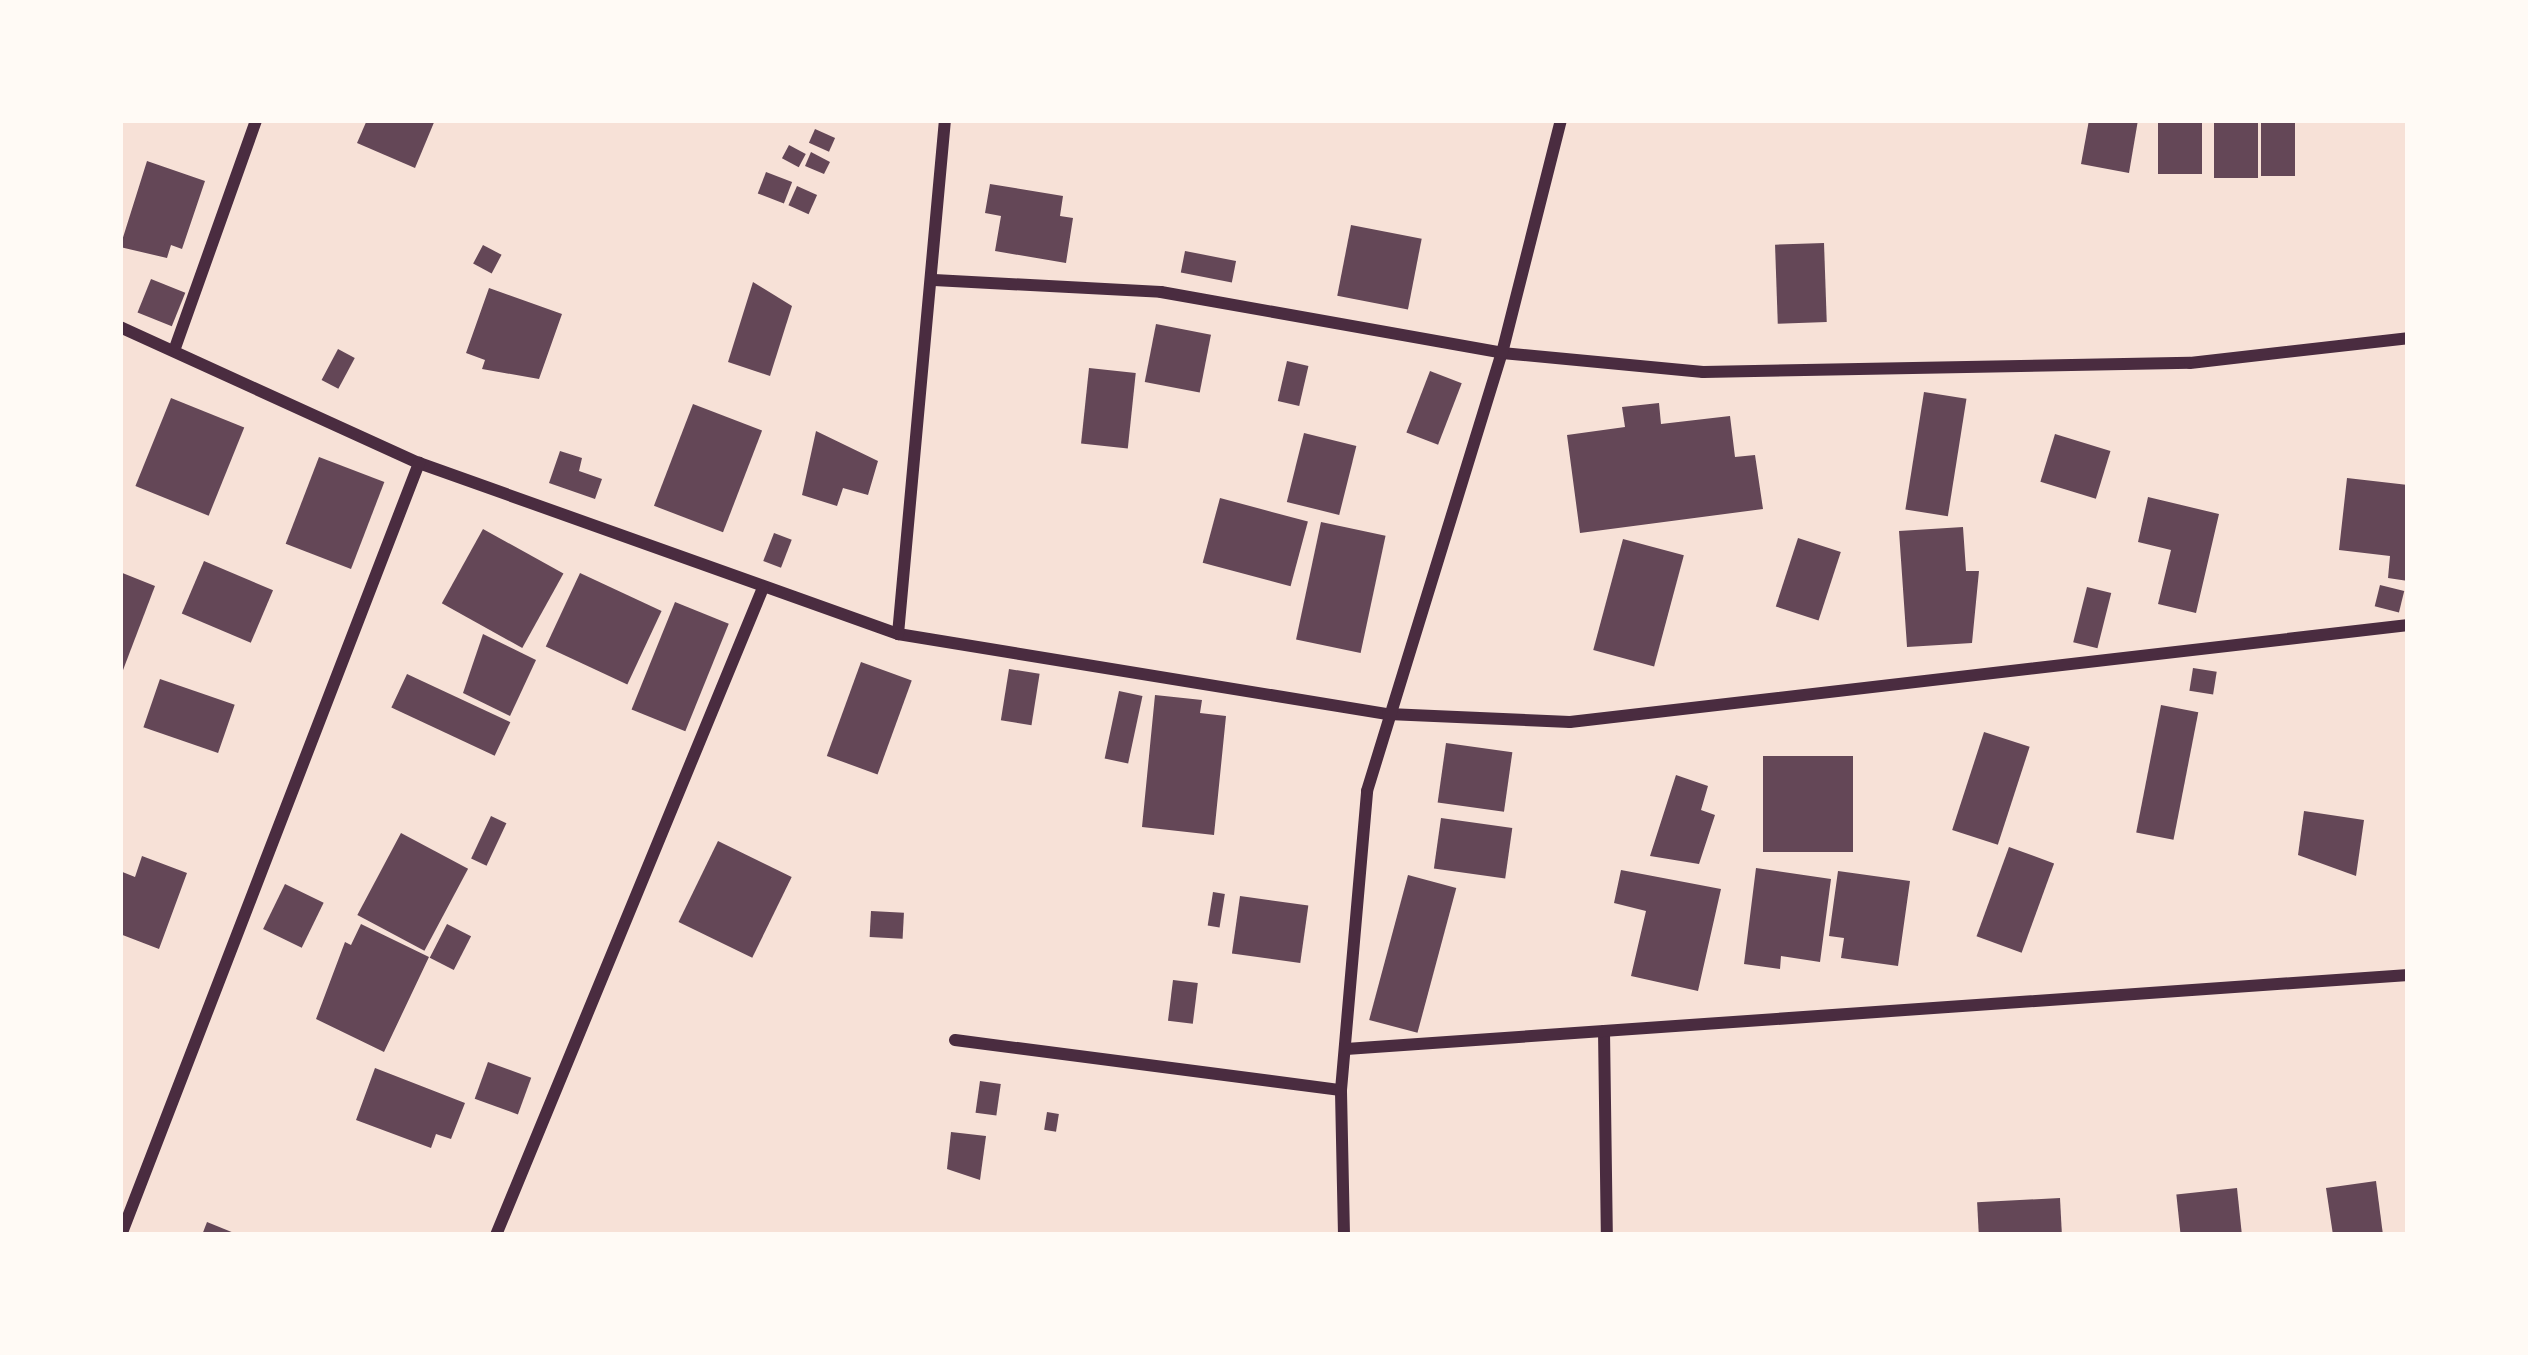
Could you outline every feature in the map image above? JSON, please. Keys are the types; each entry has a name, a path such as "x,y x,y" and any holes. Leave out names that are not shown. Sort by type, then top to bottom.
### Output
{"street":[{"path":"175,348 256,120"},
{"path":"898,634 934,280 945,120"},
{"path":"1344,1235 1341,1090 1357,865 1388,714 1502,353 1561,120"},
{"path":"934,280 1161,292 1502,353 1703,372 2190,363 2408,338"},
{"path":"120,326 419,463 898,634 1388,714 1570,722 2408,625"},
{"path":"121,1235 419,463"},
{"path":"496,1235 763,588"},
{"path":"1346,1049 2408,975"},
{"path":"1604,1031 1606,1235"},
{"path":"955,1040 1341,1090"}],"building":[{"path":"367,120 435,120 415,168 357,143"},
{"path":"2089,120 2138,120 2129,173 2081,164"},
{"path":"2158,120 2202,120 2202,174 2158,174"},
{"path":"2214,120 2258,120 2258,178 2214,178"},
{"path":"2261,120 2295,120 2295,176 2261,176"},
{"path":"815,129 835,138 829,152 809,143"},
{"path":"789,145 806,154 799,167 782,158"},
{"path":"811,152 830,162 824,174 805,166"},
{"path":"147,161 205,181 182,249 171,245 167,258 120,247"},
{"path":"766,172 792,182 784,204 758,193"},
{"path":"990,184 1063,196 1060,216 1073,218 1066,263 995,251 1001,216 985,213"},
{"path":"797,186 817,195 809,214 788,205"},
{"path":"1351,225 1422,239 1408,309 1337,296"},
{"path":"1824,243 1827,322 1778,324 1775,245"},
{"path":"483,245 502,255 492,273 473,264"},
{"path":"1185,251 1236,261 1232,283 1181,273"},
{"path":"151,279 185,293 172,326 138,312"},
{"path":"753,282 792,306 770,376 728,362"},
{"path":"489,288 562,314 539,379 482,369 485,360 466,353"},
{"path":"1156,324 1211,335 1200,393 1145,382"},
{"path":"338,349 355,358 338,389 322,380"},
{"path":"1287,361 1308,366 1299,406 1278,401"},
{"path":"1089,368 1136,373 1128,448 1081,444"},
{"path":"1430,371 1462,383 1438,445 1406,433"},
{"path":"1924,392 1966,399 1948,516 1905,510"},
{"path":"171,398 244,428 209,516 135,486"},
{"path":"1659,403 1661,424 1730,416 1735,457 1755,455 1763,509 1580,533 1567,435 1625,427 1622,407"},
{"path":"693,404 762,431 723,532 654,506"},
{"path":"816,431 878,461 868,495 843,488 837,506 802,495"},
{"path":"1304,433 1356,446 1339,515 1287,502"},
{"path":"2055,434 2110,451 2096,499 2040,482"},
{"path":"560,451 582,458 579,471 602,479 595,499 549,483"},
{"path":"319,457 384,482 351,569 286,544"},
{"path":"2347,478 2408,485 2408,581 2388,578 2390,556 2339,550"},
{"path":"2148,497 2219,514 2196,613 2158,604 2171,550 2138,542"},
{"path":"1220,498 1308,522 1291,586 1203,563"},
{"path":"1321,522 1386,536 1361,653 1296,639"},
{"path":"1963,527 1966,571 1979,571 1972,643 1907,647 1899,531"},
{"path":"483,529 563,574 522,648 442,603"},
{"path":"774,533 792,540 781,568 763,561"},
{"path":"1798,538 1841,552 1819,620 1776,606"},
{"path":"1623,539 1684,555 1654,666 1593,650"},
{"path":"204,561 273,590 251,643 182,613"},
{"path":"120,572 155,586 120,678"},
{"path":"580,573 662,611 627,684 546,646"},
{"path":"2380,585 2404,591 2399,612 2375,606"},
{"path":"2087,587 2111,593 2097,648 2073,642"},
{"path":"675,602 729,624 685,731 632,710"},
{"path":"483,634 536,660 510,716 463,693"},
{"path":"861,662 912,680 878,774 827,756"},
{"path":"2193,668 2217,672 2213,694 2189,691"},
{"path":"1009,669 1040,674 1031,725 1001,720"},
{"path":"407,674 510,722 495,756 391,708"},
{"path":"160,679 235,705 218,753 143,727"},
{"path":"1119,691 1142,696 1128,763 1105,758"},
{"path":"1155,695 1202,700 1200,713 1226,716 1214,835 1142,827"},
{"path":"2161,705 2198,712 2173,840 2136,833"},
{"path":"1984,732 2030,747 1998,845 1952,830"},
{"path":"1446,743 1512,752 1504,812 1438,802"},
{"path":"1763,756 1853,756 1853,852 1763,852"},
{"path":"1676,775 1708,786 1701,810 1715,815 1699,864 1650,856"},
{"path":"2304,811 2364,820 2356,876 2298,855"},
{"path":"491,816 506,823 487,866 471,859"},
{"path":"1441,818 1512,828 1505,879 1434,869"},
{"path":"401,833 468,869 424,951 357,915"},
{"path":"718,841 792,877 752,958 679,922"},
{"path":"2009,847 2054,863 2022,953 1977,936"},
{"path":"142,856 187,873 159,949 120,934 120,871 135,877"},
{"path":"1756,868 1831,879 1820,962 1781,956 1780,969 1744,964"},
{"path":"1621,870 1721,889 1698,991 1631,976 1646,911 1614,903"},
{"path":"1838,871 1910,881 1898,966 1841,958 1844,938 1829,936"},
{"path":"1408,875 1456,888 1417,1033 1369,1020"},
{"path":"285,884 324,903 302,948 263,929"},
{"path":"1213,892 1225,894 1220,927 1208,926"},
{"path":"1240,896 1308,906 1300,963 1232,953"},
{"path":"871,911 904,913 903,939 870,937"},
{"path":"361,924 429,957 384,1052 316,1019 345,942 351,945"},
{"path":"447,924 471,936 454,970 430,958"},
{"path":"1173,980 1198,983 1193,1024 1168,1021"},
{"path":"488,1062 531,1078 518,1114 475,1099"},
{"path":"375,1068 465,1103 451,1139 436,1134 431,1148 356,1120"},
{"path":"980,1081 1001,1084 996,1116 976,1113"},
{"path":"1047,1112 1059,1114 1056,1132 1044,1130"},
{"path":"951,1132 986,1136 980,1180 947,1169"},
{"path":"2376,1181 2383,1235 2333,1235 2326,1188"},
{"path":"2237,1188 2242,1235 2181,1235 2176,1194"},
{"path":"2060,1198 2062,1235 1979,1235 1977,1202"},
{"path":"207,1222 239,1235 202,1235"}]}
